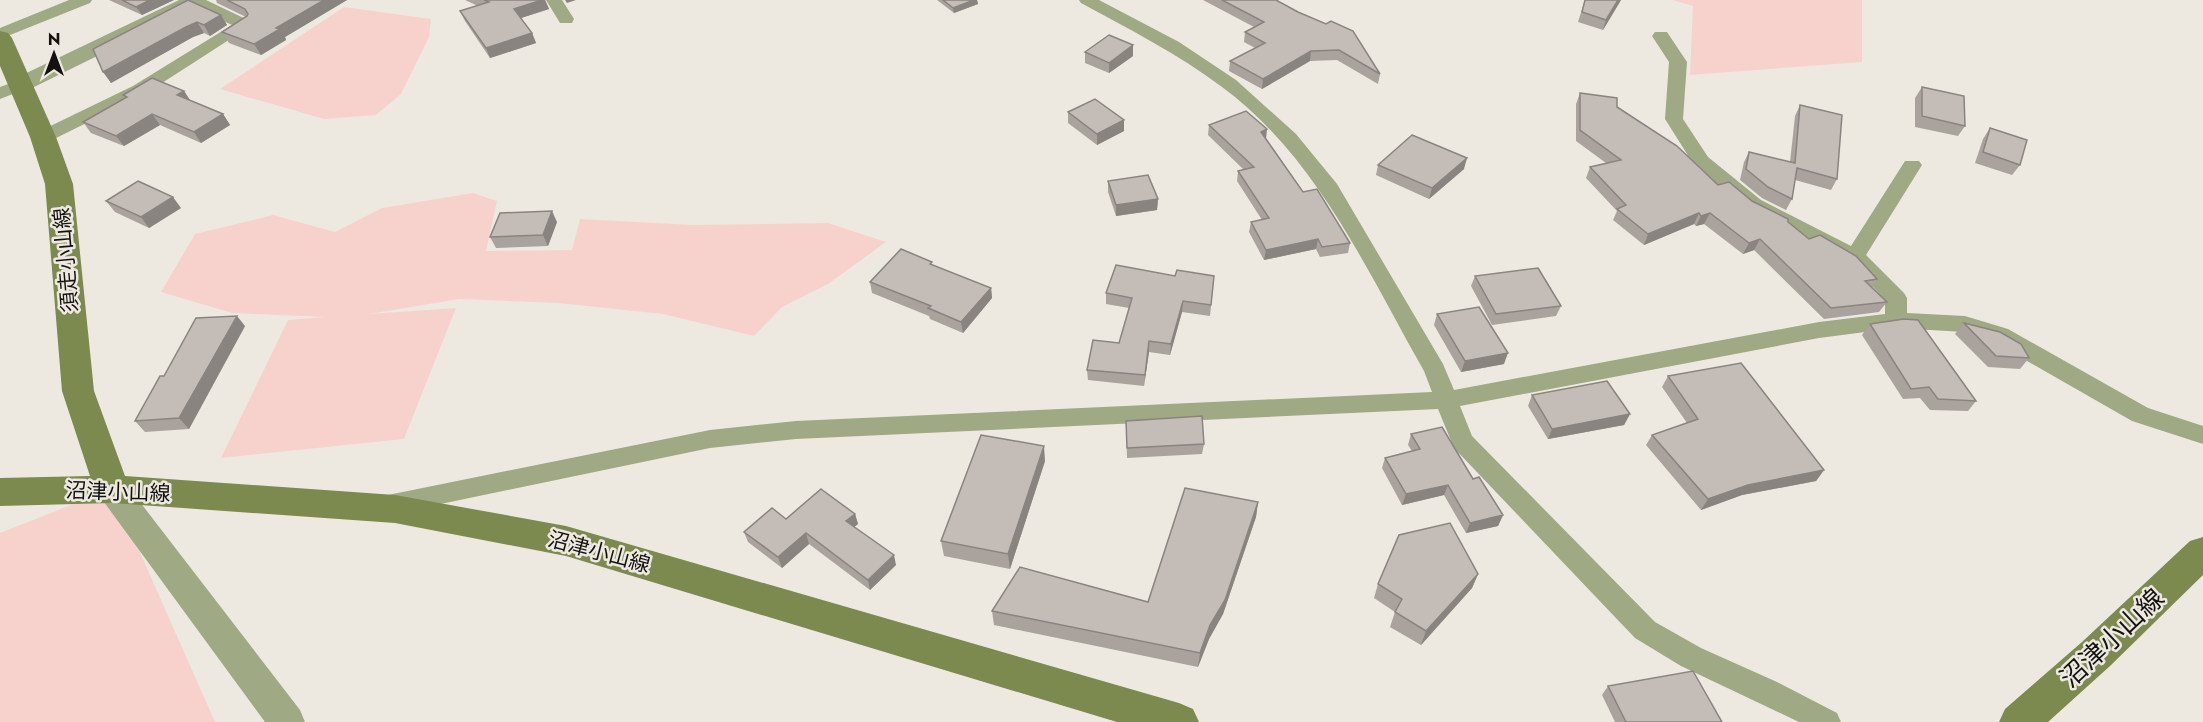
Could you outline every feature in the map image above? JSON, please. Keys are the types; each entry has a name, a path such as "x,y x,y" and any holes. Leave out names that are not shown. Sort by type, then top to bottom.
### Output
{"main road":[{"name":"須走小山線","path":"0,36 11,89 43,137 59,184 78,392 112,489"},
{"name":"沼津小山線","path":"0,492 112,489 375,508 432,515 566,541 1179,722"},
{"name":"沼津小山線","path":"2019,722 2096,654 2203,552"}],"street":[{"path":"0,36 84,0"},
{"path":"11,89 195,0 244,26 140,90 43,137"},
{"path":"554,0 566,19"},
{"path":"1087,0 1173,46 1230,84 1289,138 1330,189 1435,370 1462,441 1645,630 1691,657 1767,691 1827,722"},
{"path":"1661,36 1678,62 1674,119 1701,161 1754,205 1855,256 1896,298 1896,320"},
{"path":"1855,256 1912,165"},
{"path":"375,508 710,439 796,430 1448,400 1819,330 1896,320 1965,324 2000,335 2140,416 2203,435"},
{"path":"112,489 287,722"}],"shaded area":[{"path":"1672,0 1862,0 1862,62 1690,75 1693,6"},
{"path":"344,7 431,19 429,37 401,94 376,115 324,119 220,89"},
{"path":"473,193 497,201 486,251 572,250 580,219 693,225 828,223 886,242 828,284 782,307 754,336 663,314 558,303 459,299 369,314 456,308 404,439 221,458 288,320 325,317 232,313 161,292 195,234 273,215 335,232 382,208"},
{"path":"112,489 215,722 0,722 0,533"}],"building":[{"path":"122,0 150,0 136,7"},
{"path":"188,0 221,15 204,25 197,22 186,27 103,72 93,49"},
{"path":"227,0 324,0 276,28 280,29 254,44 222,32 248,14 245,9"},
{"path":"484,0 542,0 514,9 532,33 486,48 460,11 489,2"},
{"path":"943,0 974,0 953,8"},
{"path":"1222,0 1276,0 1326,24 1331,21 1353,31 1380,74 1339,50 1311,51 1263,79 1230,61 1265,43 1245,32 1264,22"},
{"path":"1585,0 1618,0 1606,20 1582,12"},
{"path":"1109,35 1133,45 1109,63 1085,52"},
{"path":"152,78 184,91 177,95 223,114 194,132 152,114 116,136 83,122 127,97 123,95"},
{"path":"1922,87 1964,96 1965,126 1922,116"},
{"path":"1580,93 1617,98 1617,107 1677,146 1718,185 1729,182 1752,201 1788,219 1788,222 1809,239 1820,235 1856,256 1877,279 1865,281 1887,302 1831,308 1760,239 1749,243 1710,213 1701,216 1699,213 1648,234 1617,209 1626,205 1590,167 1621,160 1580,130"},
{"path":"1095,99 1124,120 1097,134 1068,112"},
{"path":"1800,105 1842,115 1837,179 1797,168 1792,199 1768,187 1746,169 1749,152 1795,163"},
{"path":"1246,111 1267,129 1261,132 1303,192 1317,189 1350,243 1322,247 1318,239 1266,250 1251,222 1269,218 1238,171 1254,167 1209,125"},
{"path":"1990,128 2027,140 2020,165 1983,152"},
{"path":"1412,135 1467,158 1432,188 1378,165"},
{"path":"1148,175 1158,199 1116,205 1108,181"},
{"path":"138,181 173,197 141,217 106,201"},
{"path":"552,211 543,235 490,237 500,213"},
{"path":"901,249 932,262 930,264 991,288 961,322 928,308 931,306 870,282"},
{"path":"1116,265 1175,276 1177,270 1214,276 1211,305 1183,301 1171,344 1149,341 1145,375 1087,370 1093,340 1119,343 1132,298 1106,293"},
{"path":"1538,268 1561,306 1496,314 1475,276"},
{"path":"1479,307 1508,353 1465,361 1437,314"},
{"path":"237,316 179,418 135,421 160,376 164,376 196,318"},
{"path":"1904,319 1918,320 1976,401 1938,399 1929,387 1911,389 1870,324"},
{"path":"1964,323 2000,332 2021,344 2029,358 1996,356"},
{"path":"1741,363 1824,470 1748,485 1708,499 1652,435 1698,419 1668,376"},
{"path":"1607,381 1630,414 1552,429 1532,395"},
{"path":"1202,416 1204,444 1127,448 1126,421"},
{"path":"1442,427 1473,479 1479,477 1503,515 1470,523 1448,485 1406,494 1385,458 1420,449 1411,434"},
{"path":"981,435 1044,446 1008,554 941,541"},
{"path":"1185,488 1258,502 1225,600 1210,625 1200,653 992,611 1020,567 1148,602"},
{"path":"821,489 855,514 846,521 894,555 868,580 806,533 778,557 744,532 772,508 786,519"},
{"path":"1450,523 1478,574 1426,631 1395,612 1402,599 1378,584 1399,535"},
{"path":"1693,671 1722,722 1626,722 1608,686"}]}
